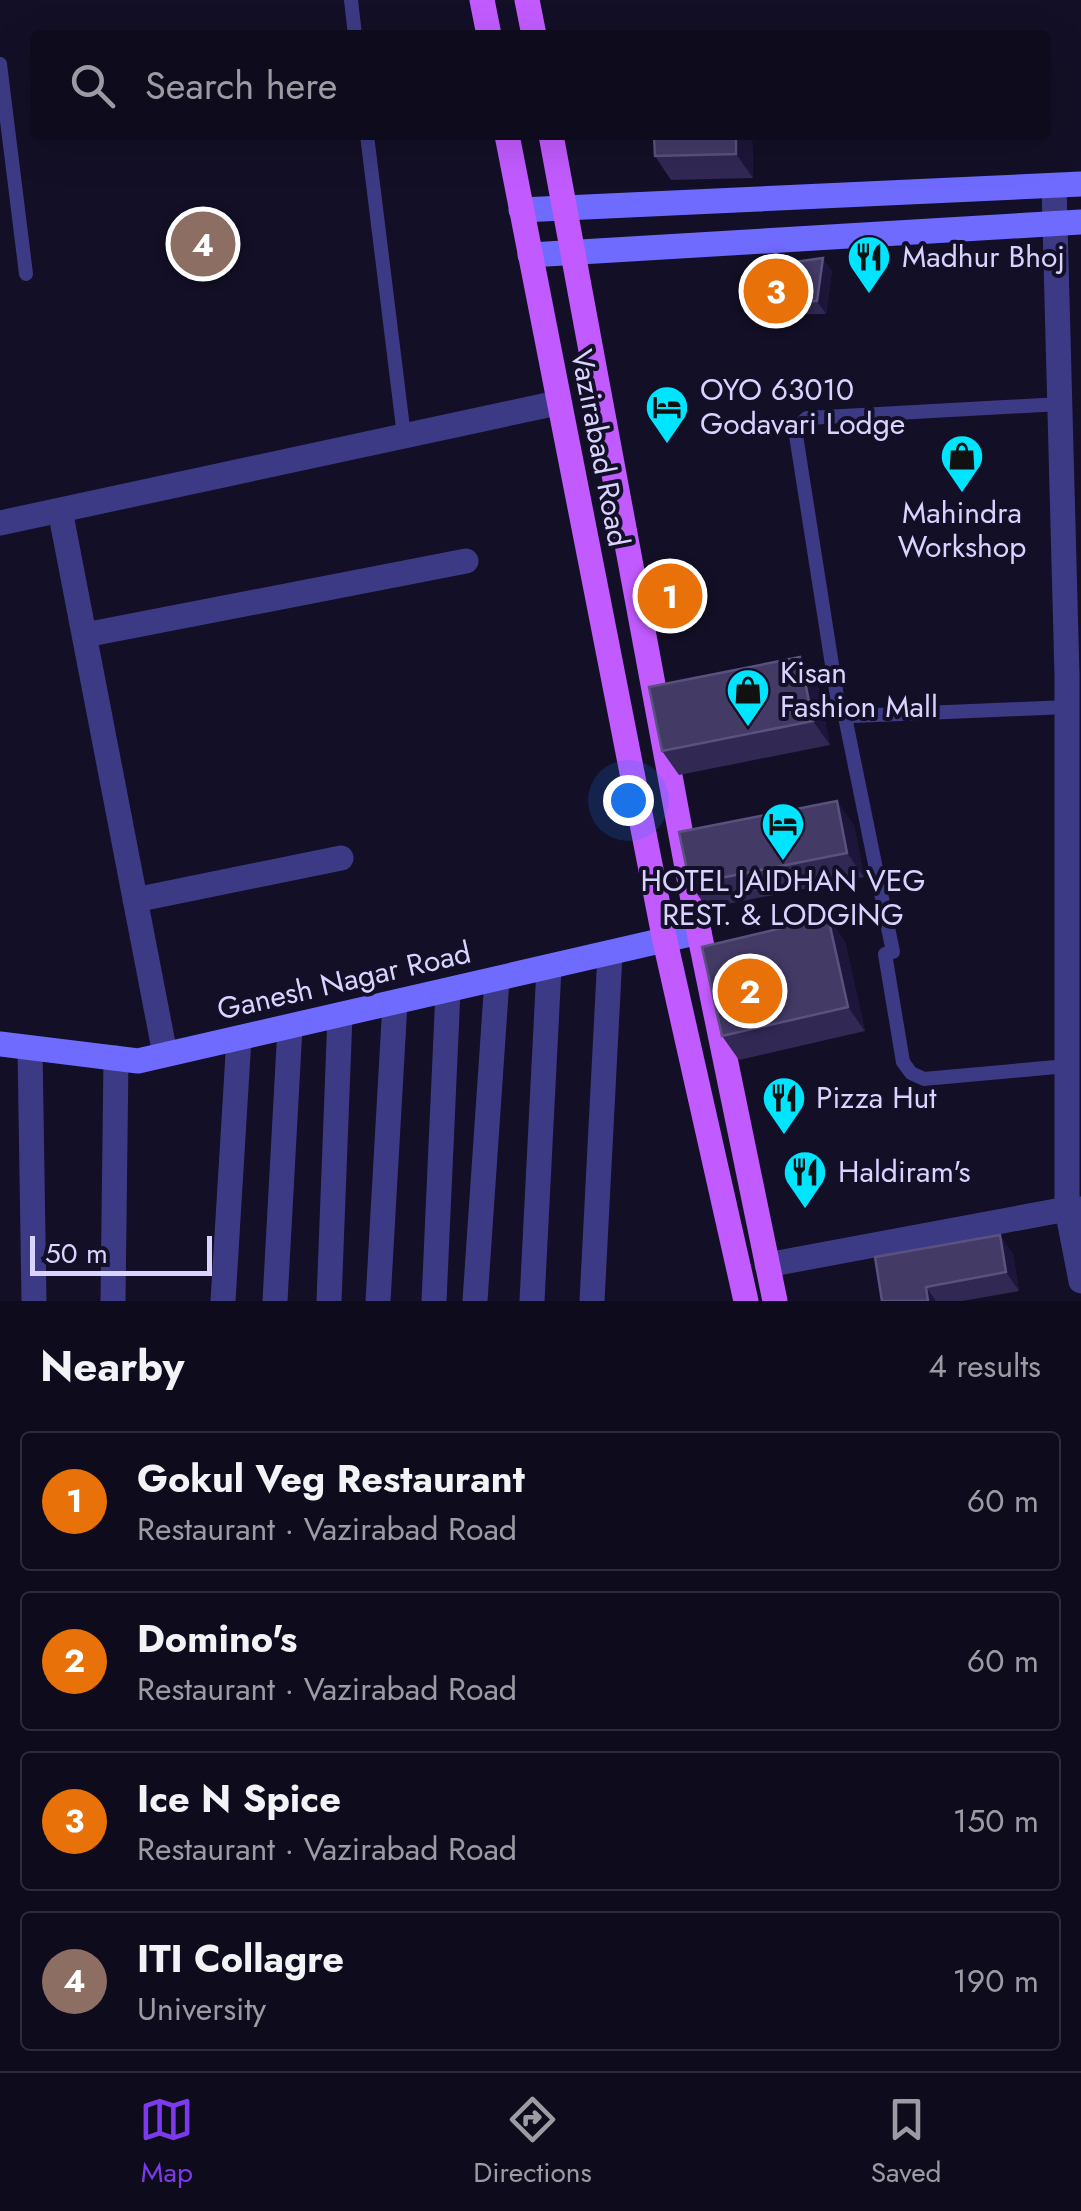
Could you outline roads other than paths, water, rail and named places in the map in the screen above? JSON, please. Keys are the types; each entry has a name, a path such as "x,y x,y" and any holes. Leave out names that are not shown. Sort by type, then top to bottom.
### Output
{"main road":[{"path":"482,0 488,30"},
{"path":"528,0 533,30"},
{"name":"Vazirabad Road","path":"508,140 664,942 746,1301"},
{"name":"Vazirabad Road","path":"553,140 700,932 775,1301"},
{"path":"521,210 1081,184"},
{"path":"530,255 1068,223"},
{"name":"Ganesh Nagar Road","path":"1,1038 30,1048 138,1061 700,932"}],"street":[{"path":"1054,186 1068,223 1060,404 1072,566 1066,707 1074,981 1066,1066 1081,1282"},
{"path":"0,523 557,403"},
{"path":"60,510 165,1054"},
{"path":"85,635 466,561"},
{"path":"135,900 342,858"},
{"path":"592,1301 610,954"},
{"path":"532,1301 549,968"},
{"path":"475,1301 498,980"},
{"path":"434,1301 448,991"},
{"path":"378,1301 395,1003"},
{"path":"329,1301 340,1015"},
{"path":"275,1301 290,1026"},
{"path":"223,1301 239,1038"},
{"path":"30,1048 34,1301"},
{"path":"113,1301 116,1058"},
{"path":"767,1265 1074,1209"}],"lane":[{"path":"351,0 354,30"},
{"path":"0,64 26,274"},
{"path":"369,140 404,436"},
{"path":"1060,404 807,418 795,429 838,703 844,712 889,953 903,1062 910,1072 924,1079 1066,1066"},
{"path":"844,712 853,716 1066,707"}],"place":[{"name":"ITI Collagre","path":"203,244"},
{"name":"Ice N Spice","path":"776,291"},
{"name":"Madhur Bhoj","path":"869,295"},
{"name":"OYO 63010 Godavari Lodge","path":"667,445"},
{"name":"Mahindra Workshop","path":"962,494"},
{"name":"Gokul Veg Restaurant","path":"670,596"},
{"name":"Kisan Fashion Mall","path":"748,728"},
{"name":"HOTEL JAIDHAN VEG REST. & LODGING","path":"783,862"},
{"name":"Domino's","path":"750,991"},
{"name":"Pizza Hut","path":"784,1136"},
{"name":"Haldiram's","path":"805,1210"}]}
